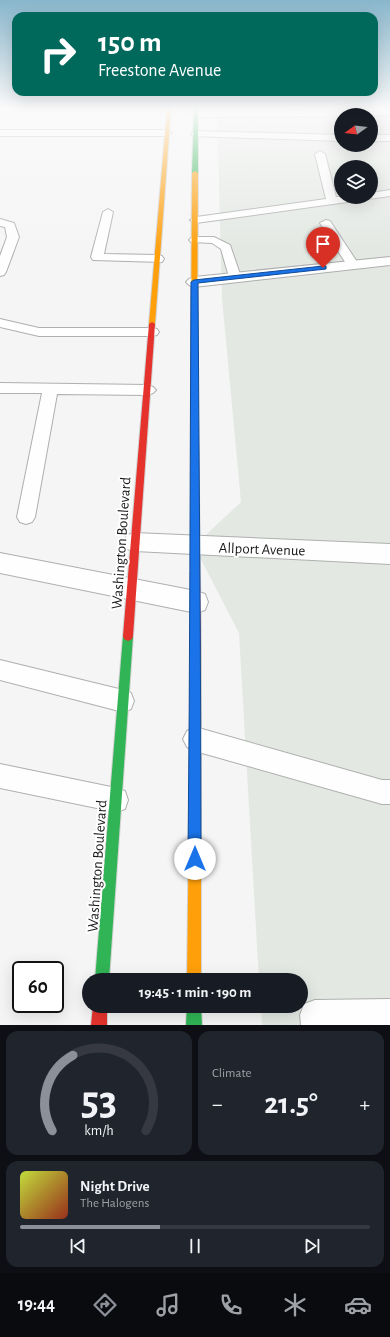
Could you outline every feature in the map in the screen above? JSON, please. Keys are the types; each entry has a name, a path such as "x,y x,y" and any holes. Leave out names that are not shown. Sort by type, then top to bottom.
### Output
{"main road":[{"name":"Washington Boulevard","path":"103,973 166,157"},
{"path":"194,973 196,602 194,546 194,282 196,240 196,157"},
{"path":"99,1025 100,1013"},
{"path":"194,1013 194,1025"}],"street":[{"path":"194,282 390,261"},
{"name":"Allport Avenue","path":"135,542 194,546 390,554"},
{"path":"0,563 196,602"}],"lane":[{"path":"196,220 332,201 321,157"},
{"path":"378,195 390,193"},
{"path":"108,212 97,257 158,260"},
{"path":"0,222 10,225 13,237 0,272"},
{"path":"326,222 353,264"},
{"path":"196,240 214,240 226,247 235,277"},
{"path":"0,323 39,332 152,332"},
{"path":"0,388 148,390"},
{"path":"26,517 50,389"},
{"path":"0,670 123,701"},
{"path":"195,738 382,792 390,792"},
{"path":"0,776 116,800"},
{"path":"316,1025 315,1014 390,1014"}],"shaded area":[{"path":"218,157 390,157 390,1025 262,1025 261,1013 308,1013 308,973 259,973 239,633 194,546 241,502 222,298"}],"traffic: fast":[{"path":"195,157 195,173"},
{"path":"103,973 128,636"},
{"path":"194,1013 194,1025"}],"traffic: slow":[{"path":"152,324 165,157"},
{"path":"194,338 195,173"},
{"path":"194,973 196,652"}],"traffic: jam":[{"path":"128,636 152,324"},
{"path":"194,338 196,652"},
{"path":"99,1025 100,1013"}],"route":[{"path":"195,859 196,602 194,546 194,282 323,268"}]}
